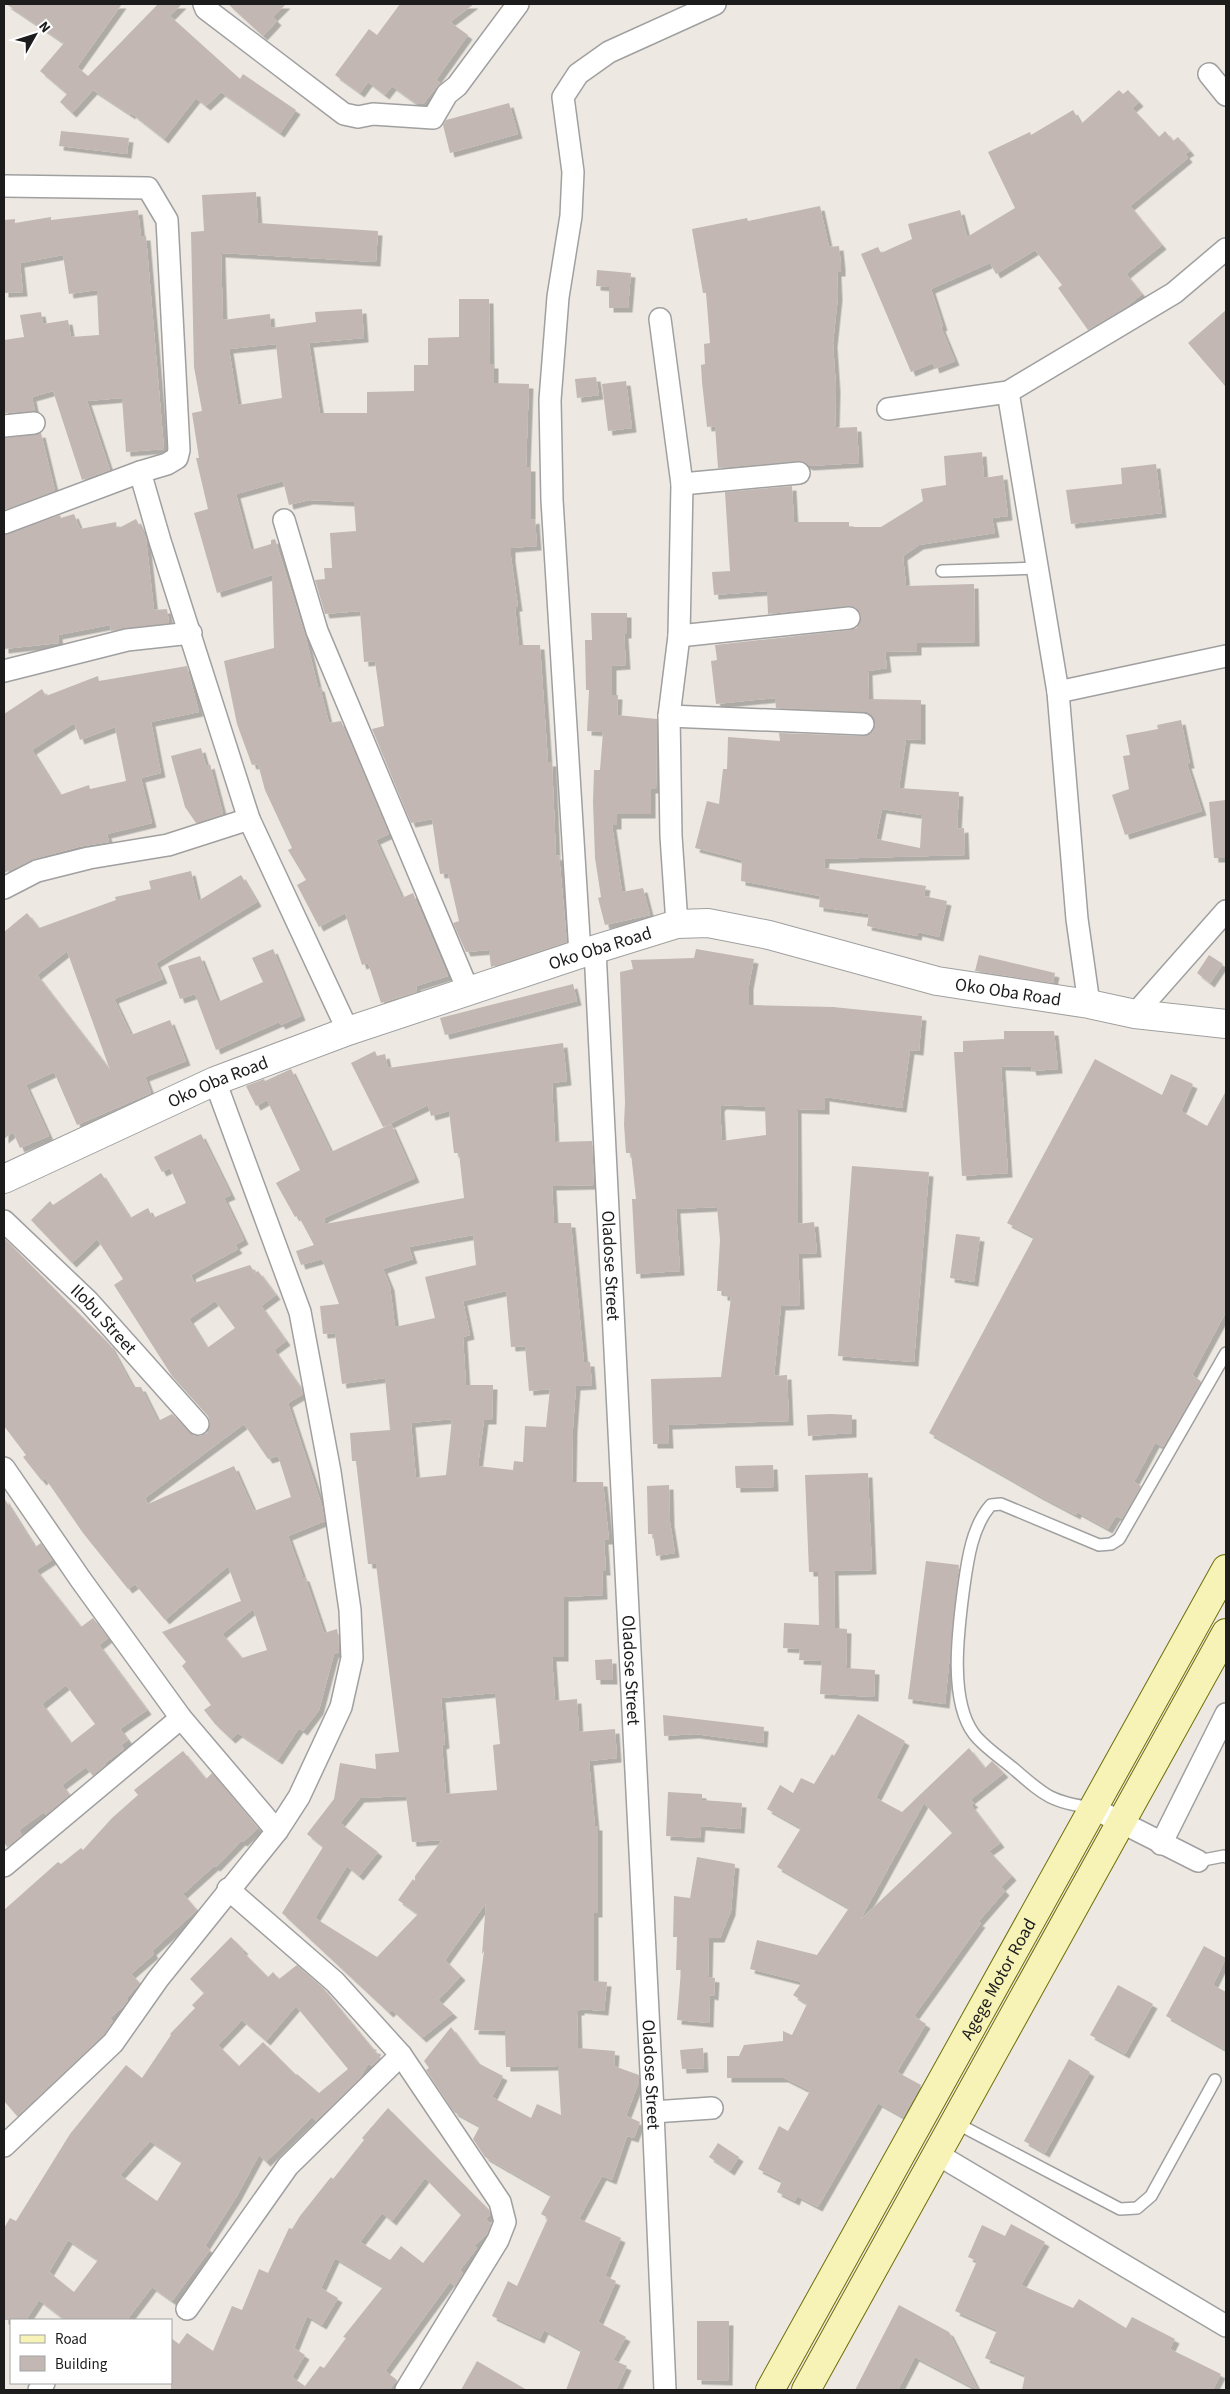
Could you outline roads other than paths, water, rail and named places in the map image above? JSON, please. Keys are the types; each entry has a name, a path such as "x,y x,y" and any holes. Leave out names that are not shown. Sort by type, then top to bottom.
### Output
{"main road":[{"name":"Agege Motor Road","path":"770,2390 1226,1569"},
{"name":"Agege Motor Road","path":"806,2390 1226,1633"}],"street":[{"path":"204,4 206,9 344,114 433,118 447,94 457,86 518,4"},
{"name":"Oladose Street","path":"665,2390 653,2112 587,952 552,500 550,400 558,298 571,216 573,172 563,97 578,74 609,52 715,4"},
{"path":"1209,74 1226,95"},
{"path":"4,186 148,188 167,220 179,450 177,458 167,464 140,472 4,523"},
{"path":"888,409 1008,392 1174,293 1226,249"},
{"path":"660,319 682,484 679,636 669,716 672,836 677,924"},
{"path":"1008,392 1039,568 1058,692 1077,920 1089,1004"},
{"path":"4,426 34,423"},
{"path":"140,472 160,541 249,819 348,1030"},
{"path":"682,484 799,473"},
{"path":"284,520 317,631 468,990"},
{"path":"679,636 849,618"},
{"path":"4,671 127,640 191,634"},
{"path":"1058,692 1226,656"},
{"path":"669,716 863,724"},
{"path":"4,888 37,871 89,858 168,845 249,819"},
{"path":"1135,1014 1226,911"},
{"name":"Oko Oba Road","path":"4,1179 215,1081 348,1030 677,924 708,923 769,935 937,981 1089,1004 1135,1014 1226,1024"},
{"path":"4,2146 113,2043 158,1979 228,1889 277,1831 299,1796 341,1707 352,1658 350,1610 330,1472 300,1312 215,1081"},
{"name":"Ilobu Street","path":"4,1221 88,1301 198,1424"},
{"path":"4,1468 81,1580 181,1718 277,1831"},
{"path":"1161,1844 1226,1714"},
{"path":"4,1866 181,1718"},
{"path":"1093,1808 1198,1861"},
{"path":"228,1889 336,1982 401,2055 500,2202 504,2222 498,2240 406,2390"},
{"path":"187,2309 288,2166 401,2055"},
{"path":"653,2112 712,2108"},
{"path":"937,2154 1226,2326"}],"lane":[{"path":"942,571 1039,568"},
{"path":"1093,1808 1066,1804 1048,1797 974,1734 958,1697 958,1631 967,1561 983,1514 992,1505 1001,1504 1099,1545 1111,1544 1119,1539 1226,1353"},
{"path":"1198,1861 1226,1857"},
{"path":"954,2122 1120,2210 1137,2208 1152,2196 1214,2080"}]}
